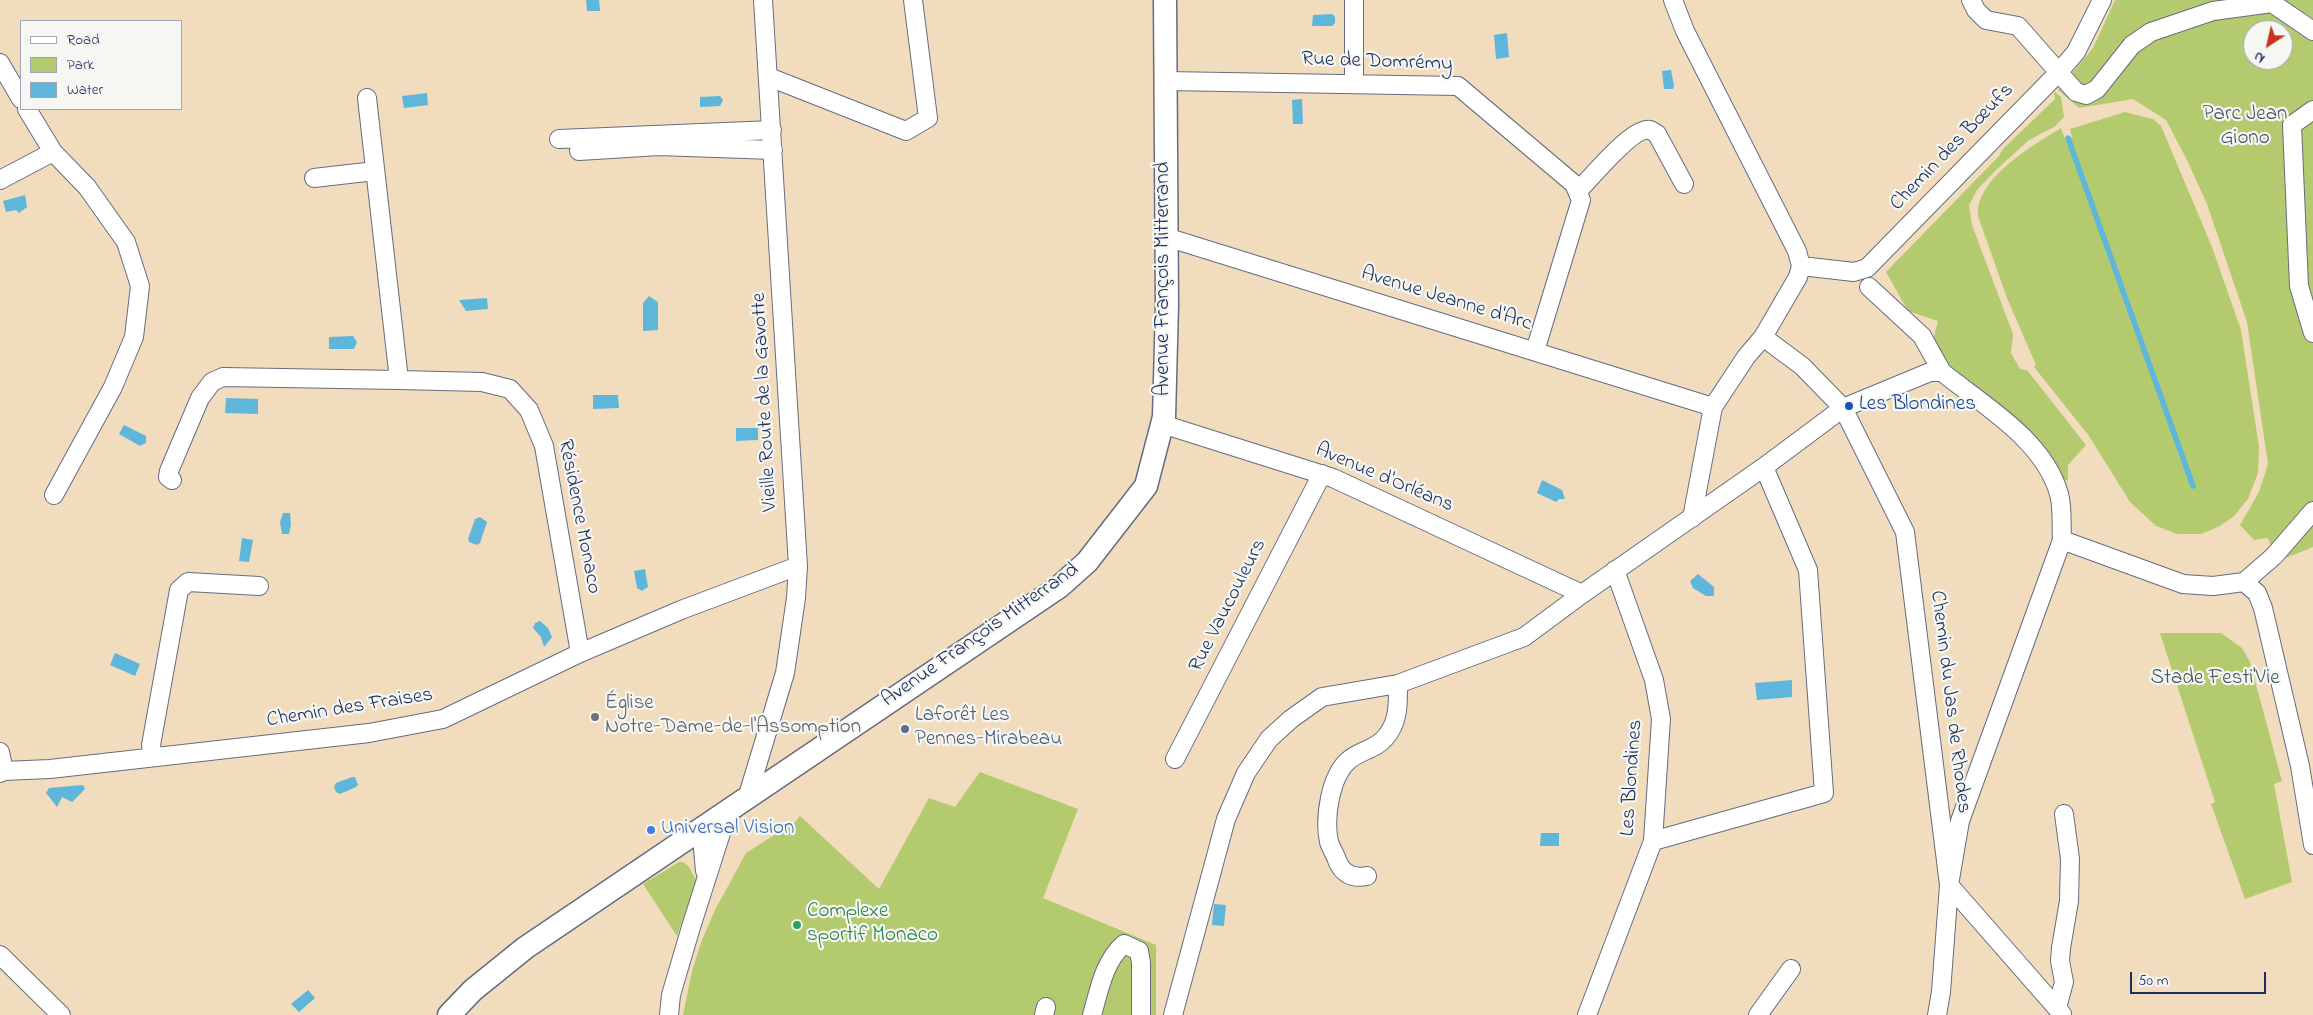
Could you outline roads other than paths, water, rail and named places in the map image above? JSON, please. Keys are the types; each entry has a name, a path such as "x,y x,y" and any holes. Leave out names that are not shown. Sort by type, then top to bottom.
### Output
{"main road":[{"name":"Avenue François Mitterrand","path":"448,1015 473,990 524,948 748,795 1059,587 1087,562 1146,486 1162,424 1166,346 1165,0"}],"street":[{"name":"Vieille Route de la Gavotte","path":"748,795 785,673 796,598 798,566 770,82 763,0"},
{"path":"770,82 906,131 928,118 913,0"},
{"path":"1354,0 1354,83"},
{"path":"1673,0 1685,31 1796,251 1801,266 1798,277 1763,337 1746,357 1713,407 1692,518"},
{"path":"1971,0 1976,10 1986,20 2018,26 2078,94 2086,95 2097,89 2132,45 2151,32 2213,11 2272,3 2313,31"},
{"name":"Chemin des Bœufs","path":"1801,266 1854,272 1867,268 2058,73 2076,52 2102,0"},
{"path":"0,63 20,97"},
{"name":"Rue de Domrémy","path":"1166,81 1458,86 1574,184 1578,191"},
{"path":"770,82 872,130"},
{"path":"367,98 399,380"},
{"path":"28,110 53,152 87,187 126,242 140,286 134,337 113,387 54,495"},
{"path":"2313,110 2292,125 2299,286 2313,333"},
{"path":"559,139 772,130"},
{"path":"1535,351 1581,200 1578,191 1618,148 1642,131 1650,130 1657,134 1684,184"},
{"path":"579,151 659,146 774,150"},
{"path":"0,180 53,152"},
{"path":"314,178 376,170"},
{"name":"Avenue Jeanne d'Arc","path":"1166,237 1713,407"},
{"path":"1869,287 1922,336 1942,372 2030,442 2047,464 2060,495 2062,540 1960,821 1949,885 2060,1011"},
{"name":"Chemin du Jas de Rhodes","path":"1763,337 1802,366 1843,408 1905,532 1949,885 1941,992 1937,1015"},
{"path":"1173,1015 1226,820 1246,773 1269,739 1290,719 1322,697 1398,684 1524,637 1615,570 1764,467 1843,408 1914,377 1930,372 1942,372"},
{"name":"Résidence Monaco","path":"172,480 168,477 169,471 200,398 212,382 222,377 482,382 510,389 529,410 544,446 580,653"},
{"name":"Avenue d'Orléans","path":"1162,424 1322,474 1582,594"},
{"path":"1653,841 1824,794 1808,570 1764,467"},
{"name":"Rue Vaucouleurs","path":"1175,760 1322,474"},
{"path":"2062,540 2183,584 2213,586 2244,582 2274,556 2313,511"},
{"name":"Chemin des Fraises","path":"2,772 50,769 369,733 443,719 580,653 681,610 798,566"},
{"name":"Les Blondines","path":"1588,1015 1653,841 1661,719 1654,680 1615,570"},
{"path":"153,757 151,745 179,590 188,582 259,586"},
{"path":"2244,582 2257,593 2264,608 2300,766 2313,844"},
{"path":"1367,876 1357,878 1349,875 1339,865 1329,842 1328,817 1333,780 1340,768 1350,758 1384,740 1389,734 1398,712 1398,684"},
{"path":"0,752 2,772"},
{"path":"669,1015 672,995 706,876 729,808"},
{"path":"2060,1011 2064,982 2060,961 2069,902 2070,859 2064,814"},
{"path":"701,827 706,876"},
{"path":"1092,1015 1102,981 1116,951 1124,944 1139,951 1142,963 1141,1015"},
{"path":"0,955 61,1015"},
{"path":"1758,1015 1790,969"}],"water":[{"path":"586,0 599,0 600,11 587,11"},
{"path":"1332,14 1335,17 1335,23 1332,26 1312,26 1313,15"},
{"path":"1507,33 1509,57 1496,59 1494,35"},
{"path":"1671,70 1673,89 1664,89 1662,71"},
{"path":"427,93 428,105 404,108 402,96"},
{"path":"720,96 723,100 720,106 700,107 700,97"},
{"path":"1302,99 1303,124 1293,124 1292,100"},
{"path":"25,195 27,207 19,213 16,210 6,212 3,201"},
{"path":"649,296 658,302 658,330 643,331 643,303"},
{"path":"487,298 488,309 466,311 459,300"},
{"path":"353,336 357,342 354,349 329,349 329,337"},
{"path":"593,395 618,395 619,408 593,409"},
{"path":"226,398 258,399 258,414 225,413"},
{"path":"124,425 146,436 146,443 140,446 119,434"},
{"path":"736,428 758,428 758,440 736,441"},
{"path":"1542,480 1562,490 1565,499 1559,499 1556,502 1537,493"},
{"path":"283,513 290,513 291,525 289,534 282,534 280,522"},
{"path":"480,517 487,522 480,543 477,545 469,542 468,539 475,519"},
{"path":"242,538 253,540 249,562 239,561"},
{"path":"645,569 648,587 642,591 637,588 634,571"},
{"path":"1698,574 1714,587 1714,596 1706,596 1693,588 1690,581"},
{"path":"540,621 548,628 552,637 544,647 541,637 533,628 535,623"},
{"path":"115,653 140,664 135,676 110,665"},
{"path":"1792,680 1792,697 1757,700 1755,683"},
{"path":"355,777 358,785 356,787 340,794 336,792 334,787 336,783"},
{"path":"83,785 85,789 72,802 62,797 57,807 46,793 49,788"},
{"path":"1541,833 1559,833 1559,846 1540,846"},
{"path":"1214,904 1226,905 1224,926 1212,925"},
{"path":"308,990 315,998 299,1012 291,1004"}],"waterway":[{"path":"2068,138 2193,486"}],"place":[{"name":"Les Blondines","path":"1849,406"},
{"name":"Église Notre-Dame-de-l'Assomption","path":"595,717"},
{"name":"Laforêt Les Pennes-Mirabeau","path":"905,729"},
{"name":"Universal Vision","path":"651,830"},
{"name":"Complexe sportif Monaco","path":"797,925"}],"park label":[{"name":"Parc Jean Giono","path":"2245,128"},
{"name":"Stade Festi'Vie","path":"2215,680"}]}
